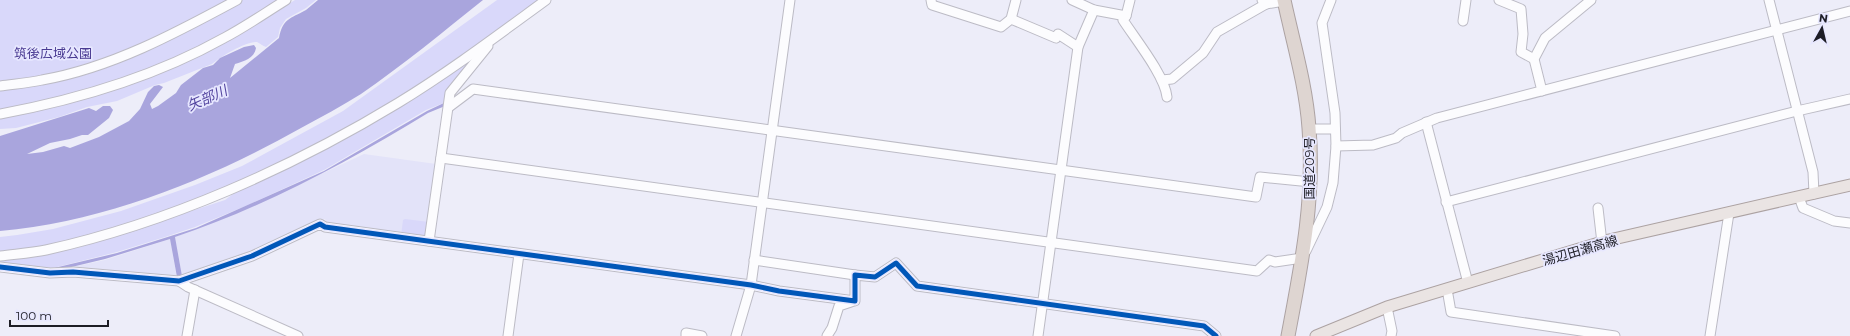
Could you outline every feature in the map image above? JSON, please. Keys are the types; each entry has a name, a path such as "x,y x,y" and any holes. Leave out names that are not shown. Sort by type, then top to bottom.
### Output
{"highway":[{"name":"国道209号","path":"1284,0 1305,96 1310,129 1311,182 1308,221 1288,336"}],"main road":[{"name":"湯辺田瀬高線","path":"1316,336 1332,333 1387,307 1602,243 1850,185"}],"street":[{"path":"0,86 42,80 125,55 237,0"},
{"path":"0,114 40,106 106,88 177,61 224,38 286,0"},
{"path":"0,256 45,250 144,222 221,193 310,153 398,103 494,38 546,0"},
{"path":"736,336 751,285 790,0"},
{"path":"931,0 932,6 1001,27 1011,19 1016,0"},
{"path":"1072,0 1094,10 1126,16"},
{"path":"1130,0 1126,16 1123,20 1162,80 1166,88 1167,97"},
{"path":"1162,80 1172,79 1203,53 1217,32 1264,2 1284,0"},
{"path":"441,158 1257,271 1269,260 1275,262 1302,260 1327,206 1331,192 1336,146 1335,113 1322,23 1331,0"},
{"path":"1463,21 1466,0"},
{"path":"1500,0 1522,4 1522,52 1534,59"},
{"path":"1542,91 1534,59 1545,38 1591,0"},
{"path":"1769,0 1814,172 1814,194"},
{"path":"1038,336 1078,47 1094,10"},
{"path":"1336,146 1373,145 1396,138 1402,133 1426,122 1850,11"},
{"path":"1011,19 1056,38 1058,34 1078,47"},
{"path":"429,241 450,93 494,38"},
{"path":"449,107 473,89 1256,197 1260,177 1311,182"},
{"path":"1446,202 1797,111 1850,100"},
{"path":"1426,122 1468,283"},
{"path":"1310,129 1335,129"},
{"path":"1799,197 1802,208 1834,221 1850,223"},
{"path":"1598,208 1602,243"},
{"path":"1710,336 1729,214"},
{"path":"0,267 50,273 73,272 179,281 252,256 320,224 325,227 751,285 779,291 855,301"},
{"path":"508,336 519,254"},
{"path":"754,260 875,277 896,263 917,286 1042,305 1204,326 1216,336"},
{"path":"855,275 855,301"},
{"path":"179,281 195,290 298,336"},
{"path":"1447,289 1451,312 1615,336"},
{"path":"187,336 195,290"},
{"path":"827,336 832,328 839,306 855,301"},
{"path":"1387,307 1392,331 1391,336"},
{"path":"686,336 686,333 702,336"}],"shaded area":[{"path":"364,154 436,164 427,238 329,226 325,219 250,254 182,276 175,237 240,212"},
{"path":"170,239 177,278 64,269 105,260"}],"green space":[{"name":"筑後広域公園","path":"0,0 290,0 248,29 295,0 316,0 306,8 286,19 280,28 278,37 266,47 257,42 252,42 221,57 212,64 117,101 87,107 59,117 16,128 0,129"},
{"path":"497,0 544,0 464,58 313,150 203,200 87,238 0,256 0,237 53,229 121,211 195,185 242,166 343,111"},
{"path":"483,50 446,102 426,110 324,170 248,205 195,227 165,237 117,252 49,269 0,264 0,261 81,247 91,242 225,200 237,191 333,146 404,105"},
{"path":"403,220 429,222 427,238 401,236"}],"water":[{"name":"矢部川","path":"318,0 483,0 408,60 361,94 266,147 230,165 193,181 117,208 40,226 0,231 0,136 89,108 96,111 103,106 110,106 113,110 109,118 88,135 82,135 50,143 27,154 43,152 64,146 70,148 99,137 129,121 140,109 148,92 154,86 159,85 163,87 150,104 152,109 176,93 181,85 203,68 213,65 220,58 244,47 254,45 256,48 253,55 242,62 235,64 230,78 279,38 283,26 288,20 306,10"},
{"path":"446,102 445,106 428,113 336,166 273,198 175,237 182,276 177,277 170,239 105,259 59,270 50,269 117,253 196,228 324,171 427,111"}],"cycle path":[{"path":"0,267 50,273 73,272 179,281 252,256 320,224 325,227 751,285 779,291 855,301 855,275 875,277 896,263 917,286 1204,326 1216,336"}]}
